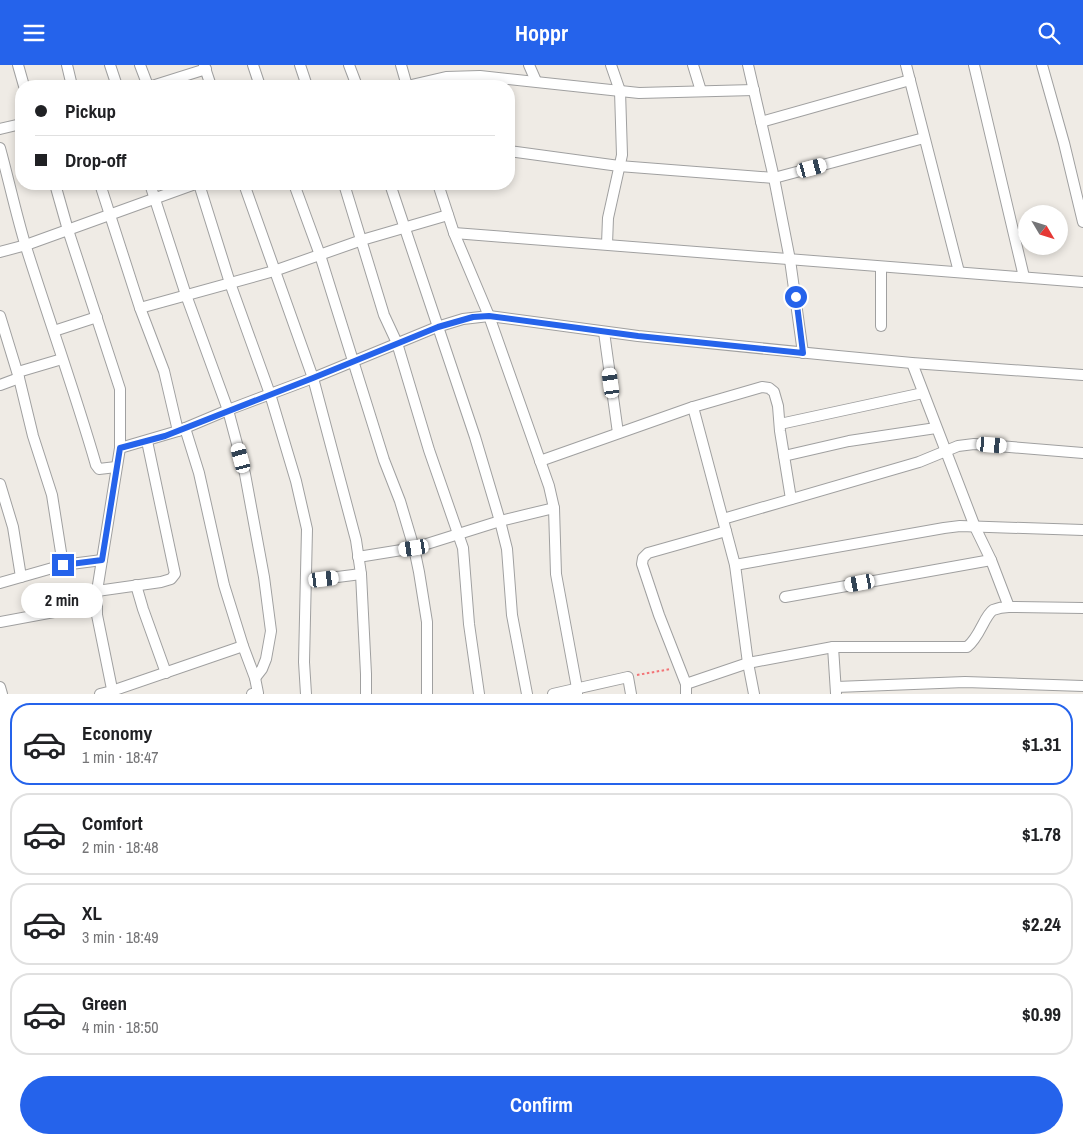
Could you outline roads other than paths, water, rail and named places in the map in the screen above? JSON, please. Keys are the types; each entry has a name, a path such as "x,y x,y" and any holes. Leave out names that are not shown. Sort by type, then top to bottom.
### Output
{"street":[{"path":"18,65 22,80"},
{"path":"67,65 71,80"},
{"path":"110,65 115,80"},
{"path":"140,65 146,80"},
{"path":"253,65 258,80"},
{"path":"300,65 305,80"},
{"path":"349,65 355,80"},
{"path":"401,65 405,80"},
{"path":"530,65 536,81"},
{"path":"607,244 608,218 622,155 620,91 611,65"},
{"path":"692,65 701,91"},
{"path":"748,65 774,178 790,260 803,353"},
{"path":"906,65 960,272"},
{"path":"974,65 1024,277"},
{"path":"1042,65 1064,143 1083,222"},
{"path":"169,80 205,67 209,80"},
{"path":"438,80 458,76 480,76 639,93 754,90"},
{"path":"761,122 910,80"},
{"path":"0,129 15,125"},
{"path":"515,152 619,166 774,178 924,138"},
{"path":"0,147 26,245 84,421 96,465 99,469 116,467"},
{"path":"57,190 120,389 120,448 97,591 97,615 113,693"},
{"path":"102,190 140,308 164,371 182,430 199,473 224,585 242,646 255,678 256,694"},
{"path":"152,190 186,295 228,410 245,474 264,577 271,631 266,659 262,669 255,678"},
{"path":"0,252 26,245 179,190"},
{"path":"201,190 230,283 270,394 296,481 307,529 304,662 306,694"},
{"path":"246,190 313,378 356,540 361,574 366,694"},
{"path":"296,190 320,255 384,460 400,501 414,548 420,572 427,622 428,694"},
{"path":"346,190 384,315 397,343 429,450 463,548 469,624 479,694"},
{"path":"392,190 475,437 500,521 507,549 512,615 527,694"},
{"path":"440,190 454,233 489,316 549,485 554,508 556,574 577,691"},
{"path":"140,308 274,271 362,240 448,215"},
{"path":"454,233 1083,282"},
{"path":"881,326 882,267"},
{"path":"0,315 19,375 33,435 52,495 63,565"},
{"path":"120,448 182,430 438,327 463,319 489,316 604,332 803,353 1083,375"},
{"path":"54,331 97,317"},
{"path":"604,332 618,433"},
{"path":"0,385 19,375 62,359"},
{"path":"912,363 945,452 1009,607"},
{"path":"540,461 693,407 762,387 769,388 774,393 780,417 791,499"},
{"path":"780,424 923,393"},
{"path":"693,407 735,565 754,694"},
{"path":"784,456 849,441 936,428"},
{"path":"97,591 168,580 174,577 175,574 147,441"},
{"path":"723,519 910,465 958,446 974,444 1083,453"},
{"path":"0,484 12,527 21,577"},
{"path":"358,557 414,548 500,521 554,508"},
{"path":"735,565 960,526 1083,530"},
{"path":"726,531 648,553 643,558 642,564 686,689 748,663 833,647 967,647 974,642 989,614 995,609 1009,607 1083,608"},
{"path":"0,583 63,565 102,560"},
{"path":"785,597 991,560"},
{"path":"306,581 361,574"},
{"path":"136,585 142,609 166,673"},
{"path":"0,622 97,604"},
{"path":"100,694 113,693 242,646"},
{"path":"833,647 836,691 965,682 1083,686"},
{"path":"553,694 577,691 628,677 631,694"},
{"path":"0,687 2,694"}]}
